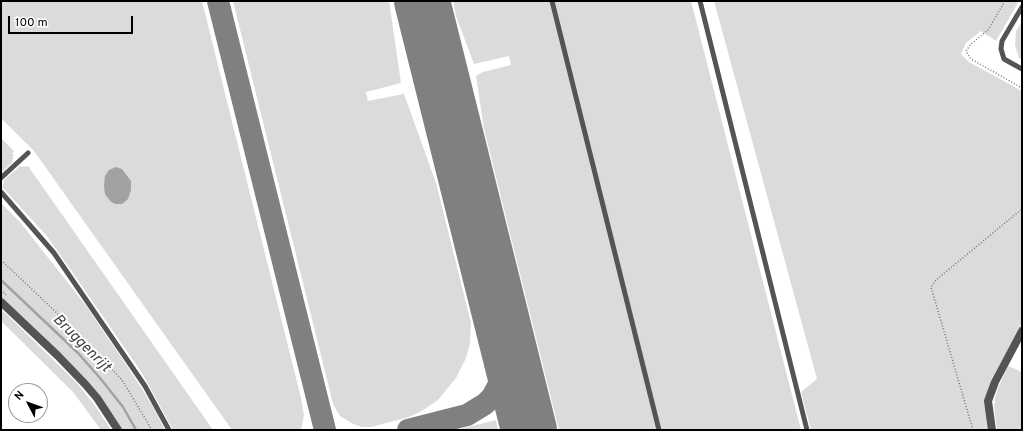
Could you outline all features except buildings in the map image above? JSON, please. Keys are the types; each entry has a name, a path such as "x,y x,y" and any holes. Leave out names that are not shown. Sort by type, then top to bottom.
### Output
{"street":[{"path":"1,302 85,384 97,398 118,430"},
{"path":"992,430 988,401 995,382 1022,331"}],"lane":[{"path":"552,1 659,430"},
{"path":"700,1 807,430"},
{"path":"1022,7 1002,41 1001,49 1004,59 1022,69"},
{"path":"1,178 28,153"},
{"path":"1,192 54,253 145,386 169,430"}],"path":[{"path":"1005,1 988,30 971,44 966,52 971,59 1022,88"},
{"path":"973,430 931,287 936,280 1022,209"},
{"path":"1,260 80,334 122,380 152,430"}],"shaded area":[{"path":"1,1 202,1 301,398 304,415 301,430 232,430 34,151 1,118"},
{"path":"233,1 389,1 401,83 366,92 368,101 404,94 436,183 471,323 470,343 466,358 456,378 438,400 420,412 409,417 371,427 362,427 353,424 340,416 333,404"},
{"path":"453,1 691,1 801,430 559,430 484,129 476,76 483,72 511,65 509,56 474,64 456,16"},
{"path":"714,1 1019,1 996,41 981,31 966,43 961,54 969,62 1022,91 1022,323 991,381 988,392 989,430 811,430 801,392 817,379"},
{"path":"1022,21 1022,60 1019,58 1015,45 1016,31"},
{"path":"1,138 14,151 12,153 14,155 12,157 14,158 12,160 13,162 1,173"},
{"path":"20,166 28,166 213,430 173,430 142,373 68,266 46,235 2,187 4,183 3,181"},
{"path":"116,167 122,169 131,181 131,190 128,199 122,204 115,204 110,201 105,194 105,176 109,170"},
{"path":"1,203 20,222 87,307 139,384 165,430 121,430 71,366 1,297"},
{"path":"1,309 76,382 96,407 111,430 101,430 73,392 1,321"},
{"path":"1008,366 1022,372 1022,430 997,430 994,407 995,398"},
{"path":"496,420 498,430 456,430"}],"waterway":[{"name":"Bruggenrijt","path":"1,280 78,353 123,407 136,430"}],"taxiway":[{"path":"218,1 325,430"},
{"path":"408,430 467,415 485,404 492,397 504,375 507,364 507,349 504,331"}],"runway":[{"path":"422,1 529,430"}]}
